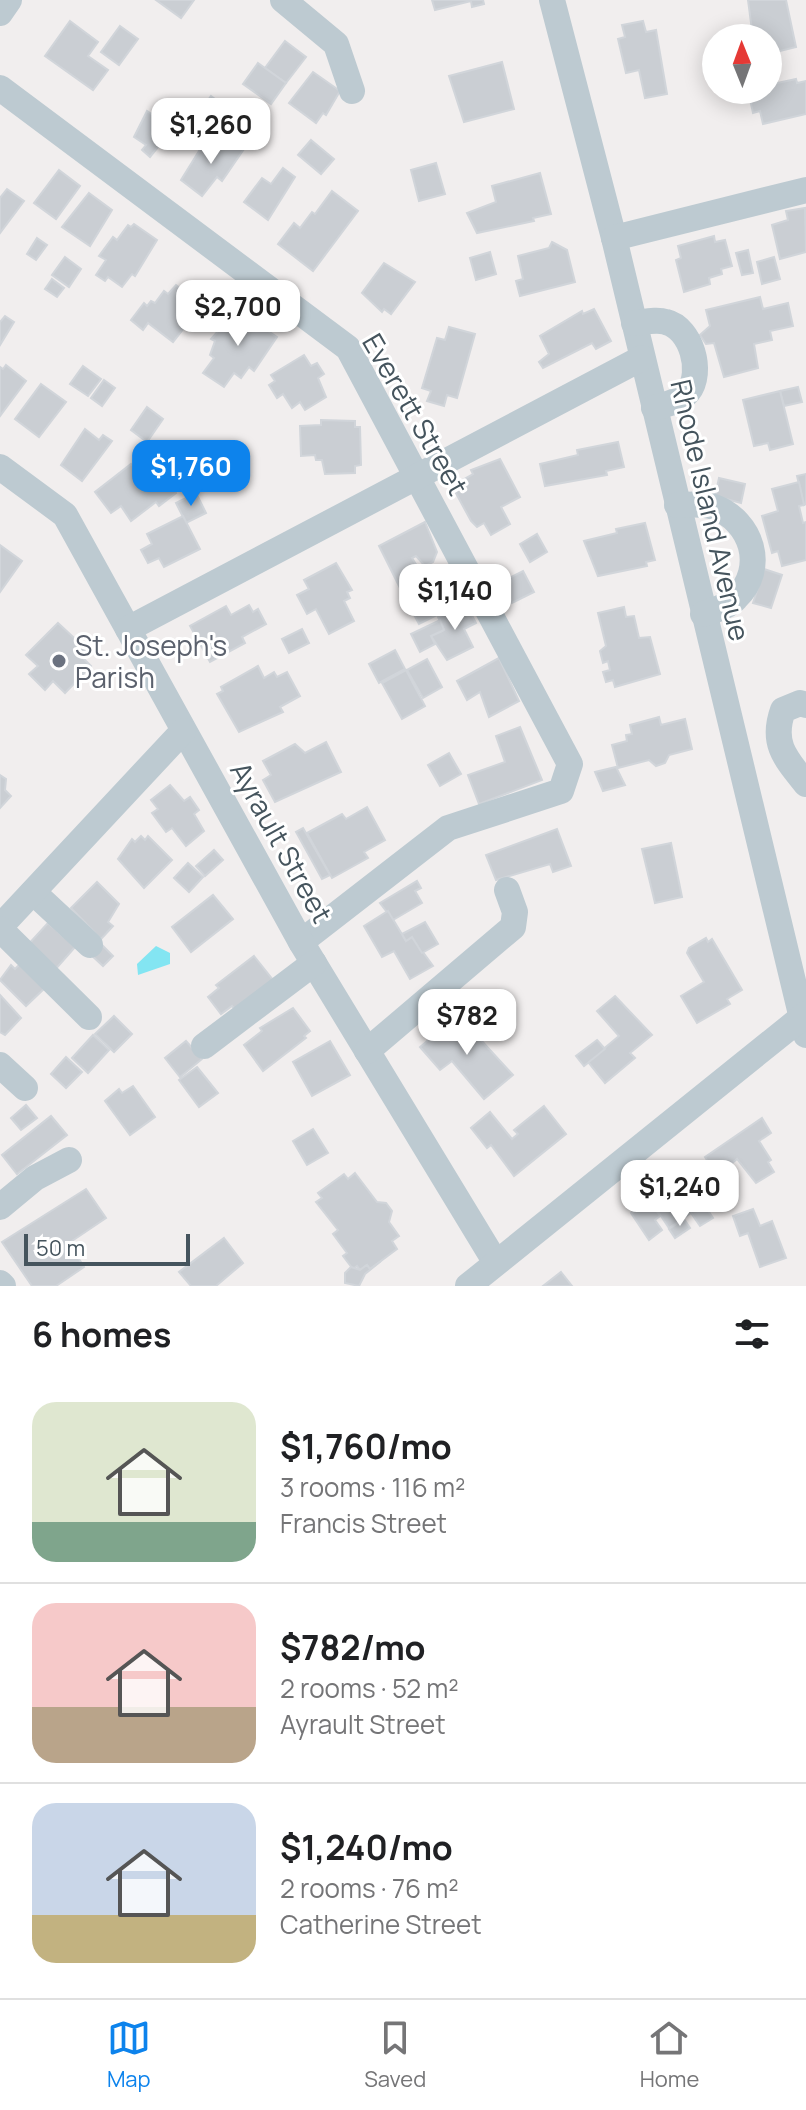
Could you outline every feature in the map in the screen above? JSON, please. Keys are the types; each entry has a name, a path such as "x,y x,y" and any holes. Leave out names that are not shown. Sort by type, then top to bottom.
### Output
{"street":[{"path":"0,13 9,0"},
{"path":"283,0 336,44 352,91"},
{"name":"Rhode Island Avenue","path":"552,0 614,238 703,614 805,1017"},
{"name":"Everett Street","path":"0,88 348,348 570,764 561,791 448,828 307,952"},
{"path":"614,238 806,190"},
{"path":"634,323 665,321 679,328 688,338 695,365 689,391 678,401 654,408"},
{"path":"128,629 642,358"},
{"name":"Ayrault Street","path":"0,467 65,515 307,952 496,1263"},
{"path":"677,505 710,505 729,513 744,527 752,544 753,566 736,599 703,614"},
{"path":"806,705 800,703 783,710 776,730 782,752 806,784"},
{"path":"89,1017 1,925 183,731"},
{"path":"367,1051 513,927 515,912 507,890"},
{"path":"33,892 90,945"},
{"path":"204,1046 307,952"},
{"path":"468,1286 805,1017"},
{"path":"0,1065 25,1088"},
{"path":"0,1207 35,1178 69,1160"}],"water":[{"path":"156,946 170,953 170,964 138,975 137,964"}],"building":[{"path":"156,0 194,0 181,18"},
{"path":"432,0 483,0 484,4 472,7 471,1 435,10"},
{"path":"748,0 786,0 796,47 782,50 782,24 751,24"},
{"path":"70,21 98,42 88,56 108,70 93,90 45,56"},
{"path":"643,21 646,32 656,30 667,94 645,98 639,70 626,73 618,39 625,37 622,25"},
{"path":"120,26 138,39 119,65 101,52"},
{"path":"285,41 306,57 286,83 265,68"},
{"path":"502,62 514,109 464,122 449,76"},
{"path":"258,63 286,83 271,104 243,84"},
{"path":"313,72 340,91 326,115 323,113 316,123 289,103"},
{"path":"796,79 797,83 806,81 806,114 763,124 760,111 753,113 751,104 782,104 782,82"},
{"path":"211,96 228,109 214,127 197,116"},
{"path":"244,104 254,111 249,118 239,111"},
{"path":"160,106 179,121 150,157 142,150 146,145 134,137 147,111 153,115"},
{"path":"229,137 244,149 222,181 217,177 202,196 181,180 204,143 217,153"},
{"path":"311,140 334,159 321,174 298,155"},
{"path":"436,163 445,194 419,201 411,170"},
{"path":"283,168 295,177 268,220 244,202 262,178 271,184"},
{"path":"59,170 80,186 56,219 34,203"},
{"path":"540,173 551,214 533,218 534,221 477,233 467,213 496,202 492,186"},
{"path":"7,189 24,201 0,233 0,198"},
{"path":"332,191 358,211 313,271 278,244 294,223 300,228 312,212 315,214"},
{"path":"89,193 112,210 90,246 62,227"},
{"path":"805,208 806,252 780,259 772,225 788,220 786,211"},
{"path":"134,224 157,240 135,276 132,274 122,287 108,277 105,281 96,275 106,260 99,256 113,237 117,240 128,225 131,227"},
{"path":"714,236 715,242 725,240 732,266 721,269 722,274 709,278 710,284 684,292 676,260 681,258 678,246"},
{"path":"37,238 47,245 36,260 27,254"},
{"path":"552,242 567,250 575,282 520,296 516,281 523,279 518,256 549,248"},
{"path":"748,250 753,273 742,275 736,253"},
{"path":"490,252 496,274 476,280 470,258"},
{"path":"65,257 81,269 69,287 52,275"},
{"path":"774,257 780,279 762,284 757,262"},
{"path":"384,263 415,282 391,314 384,309 382,312 362,293"},
{"path":"52,279 64,288 57,297 45,289"},
{"path":"176,285 191,297 184,306 195,314 173,342 148,323 143,330 131,320 144,303 147,306 151,301 155,303 164,291 168,294"},
{"path":"760,297 763,309 788,303 793,326 770,331 772,340 754,344 758,368 724,377 714,343 706,344 700,335 710,326 706,310"},
{"path":"594,309 611,341 596,349 592,343 543,368 539,362 549,354 540,336 582,311 583,314"},
{"path":"237,310 277,337 254,371 249,367 241,378 234,373 224,387 203,373 214,358 210,355 215,341 211,339"},
{"path":"5,316 14,322 0,345 0,322"},
{"path":"449,327 475,334 457,398 447,395 444,406 427,401 431,391 422,388 437,338 445,340"},
{"path":"304,355 311,366 317,363 324,374 318,378 326,397 305,410 300,402 292,408 283,394 277,398 269,385 275,381 271,375"},
{"path":"6,365 26,381 0,416 0,367 3,369"},
{"path":"83,366 101,379 88,396 70,384"},
{"path":"104,380 115,388 102,406 91,398"},
{"path":"41,384 66,402 39,437 15,419"},
{"path":"798,387 802,402 784,406 780,391"},
{"path":"780,391 793,444 770,450 768,443 754,446 743,400"},
{"path":"147,407 163,419 147,442 131,430"},
{"path":"321,420 355,421 355,427 360,427 361,465 355,466 355,473 325,474 322,460 316,460 315,455 301,456 300,426 321,425"},
{"path":"85,429 99,440 103,435 112,441 82,481 61,465"},
{"path":"618,442 624,467 606,471 607,475 545,486 540,464 578,455 577,450"},
{"path":"500,459 520,497 501,507 510,524 491,535 484,523 477,527 471,521 452,486 473,474 471,470"},
{"path":"131,464 142,478 156,467 176,493 159,506 156,502 131,521 121,506 111,513 95,492"},
{"path":"806,474 806,504 804,505 797,476"},
{"path":"719,478 745,484 741,503 715,496"},
{"path":"799,482 804,505 799,506 803,523 806,522 806,560 782,566 778,551 772,553 762,516 778,511 772,489"},
{"path":"196,493 206,513 186,523 176,503"},
{"path":"183,516 200,549 164,567 159,558 148,563 141,550 152,544 147,534"},
{"path":"425,522 437,552 433,562 425,566 416,556 412,558 429,585 405,598 379,546"},
{"path":"645,523 655,560 646,562 647,566 598,576 584,541 617,533 616,529"},
{"path":"537,534 547,552 530,562 520,544"},
{"path":"0,545 22,561 0,592"},
{"path":"336,563 352,590 347,592 350,598 344,601 354,621 329,634 316,609 307,614 297,595 309,589 304,580"},
{"path":"764,569 782,575 771,608 753,603"},
{"path":"523,571 534,592 512,603 501,582"},
{"path":"446,584 457,605 419,624 413,613 430,604 425,594"},
{"path":"466,604 476,623 464,629 473,647 447,660 431,636 444,630 438,617"},
{"path":"249,605 253,612 258,609 266,624 242,637 245,643 210,662 190,626 226,606 231,615"},
{"path":"624,607 626,617 634,616 639,638 650,637 660,674 615,687 613,680 606,682 603,672 610,670 608,661 603,663 600,651 606,646 598,613"},
{"path":"440,620 444,630 431,636 435,644 420,652 411,634"},
{"name":"St. Joseph's Parish","path":"58,623 86,649 80,655 91,666 65,693 53,681 45,690 29,674 38,666 26,655"},
{"path":"302,629 309,643 289,653 282,639"},
{"path":"395,650 405,669 379,683 369,664"},
{"path":"499,658 519,701 489,717 480,692 467,700 457,681"},
{"path":"427,659 442,687 423,698 407,670"},
{"path":"258,666 264,678 274,672 277,677 287,672 300,696 280,707 283,712 239,732 217,694 223,691 221,687"},
{"path":"406,670 425,706 402,719 382,683"},
{"path":"659,717 661,725 685,719 692,749 669,755 665,763 656,766 649,760 618,768 612,745 627,741 626,735 632,734 630,725"},
{"path":"520,727 542,780 479,804 468,775 505,762 496,736"},
{"path":"326,742 341,772 275,802 263,780 271,775 263,761 295,744 305,753"},
{"path":"449,753 461,774 440,786 428,765"},
{"path":"616,767 625,785 603,791 595,772"},
{"path":"0,775 6,779 5,790 11,796 0,808"},
{"path":"170,785 184,801 190,797 199,810 194,814 204,831 186,846 172,828 166,832 152,813 158,809 151,800"},
{"path":"367,807 385,840 364,852 368,858 332,878 307,833 342,814 346,819"},
{"path":"303,828 330,875 322,879 296,832"},
{"path":"557,829 571,866 553,872 550,864 496,880 486,855"},
{"path":"141,836 145,840 148,836 172,860 144,888 118,859 132,839 135,842"},
{"path":"671,843 682,897 655,903 642,849"},
{"path":"214,850 223,860 205,876 196,866"},
{"path":"188,863 203,877 189,892 174,878"},
{"path":"417,881 421,888 415,891 422,903 393,920 380,903"},
{"path":"97,882 119,904 108,922 113,926 101,939 71,908"},
{"path":"213,895 233,919 191,952 172,927"},
{"path":"388,911 406,941 412,937 433,966 410,979 394,951 382,957 364,926"},
{"path":"425,922 438,944 422,953 412,937 406,941 402,934"},
{"path":"48,923 75,947 53,972 26,947"},
{"path":"706,938 708,942 712,939 742,990 727,999 730,1004 697,1023 681,996 704,982 687,953 689,948"},
{"path":"100,943 113,956 103,966 90,954"},
{"path":"254,956 273,980 238,1014 232,1006 221,1014 208,997 219,988 216,985"},
{"path":"21,963 46,987 26,1006 0,980 11,965 15,969"},
{"path":"0,995 21,1018 5,1035 0,1032"},
{"path":"615,996 652,1035 630,1053 635,1058 605,1083 588,1062 619,1036 597,1011"},
{"path":"293,1008 310,1031 304,1036 306,1038 263,1071 244,1045 262,1031 260,1028"},
{"path":"458,1015 513,1075 484,1099 452,1061 440,1070 420,1047"},
{"path":"114,1016 132,1034 114,1052 95,1034"},
{"path":"93,1035 109,1050 88,1073 72,1058"},
{"path":"597,1040 605,1049 584,1066 576,1056"},
{"path":"186,1041 202,1059 180,1077 165,1058"},
{"path":"330,1041 350,1075 312,1096 293,1062"},
{"path":"66,1057 82,1072 66,1088 51,1074"},
{"path":"197,1067 218,1093 199,1107 179,1080"},
{"path":"133,1086 155,1117 130,1135 105,1101 119,1089 122,1093"},
{"path":"26,1105 37,1118 21,1130 11,1118"},
{"path":"544,1106 566,1134 514,1176 491,1145 487,1148 471,1128 490,1112 512,1139 518,1134 514,1130"},
{"path":"51,1116 67,1135 17,1174 2,1155"},
{"path":"762,1118 771,1133 759,1141 771,1160 768,1162 774,1172 756,1183 737,1159 717,1176 705,1157"},
{"path":"313,1129 328,1153 307,1165 293,1141"},
{"path":"355,1173 377,1202 386,1203 392,1211 389,1222 399,1236 392,1241 397,1249 370,1269 367,1265 360,1270 357,1266 353,1269 343,1256 347,1253 333,1234 338,1230 316,1202 322,1198 318,1193 344,1174 348,1179"},
{"path":"710,1185 723,1203 709,1212 713,1218 700,1226 691,1213 669,1228 655,1207 681,1188 688,1199"},
{"path":"86,1189 106,1218 69,1243 84,1267 56,1286 32,1286 2,1242"},
{"path":"649,1200 660,1216 655,1220 662,1230 649,1240 631,1213"},
{"path":"753,1209 760,1226 772,1221 786,1258 760,1267 748,1233 740,1236 733,1216"},
{"path":"684,1219 690,1228 675,1238 669,1229"},
{"path":"224,1238 243,1263 216,1286 191,1286 179,1272"},
{"path":"381,1261 365,1274 359,1286 345,1283 345,1273 351,1267 360,1270 367,1265 370,1269"},
{"path":"561,1272 572,1286 543,1286"}],"place":[{"name":"St. Joseph's Parish","path":"59,661"}]}
